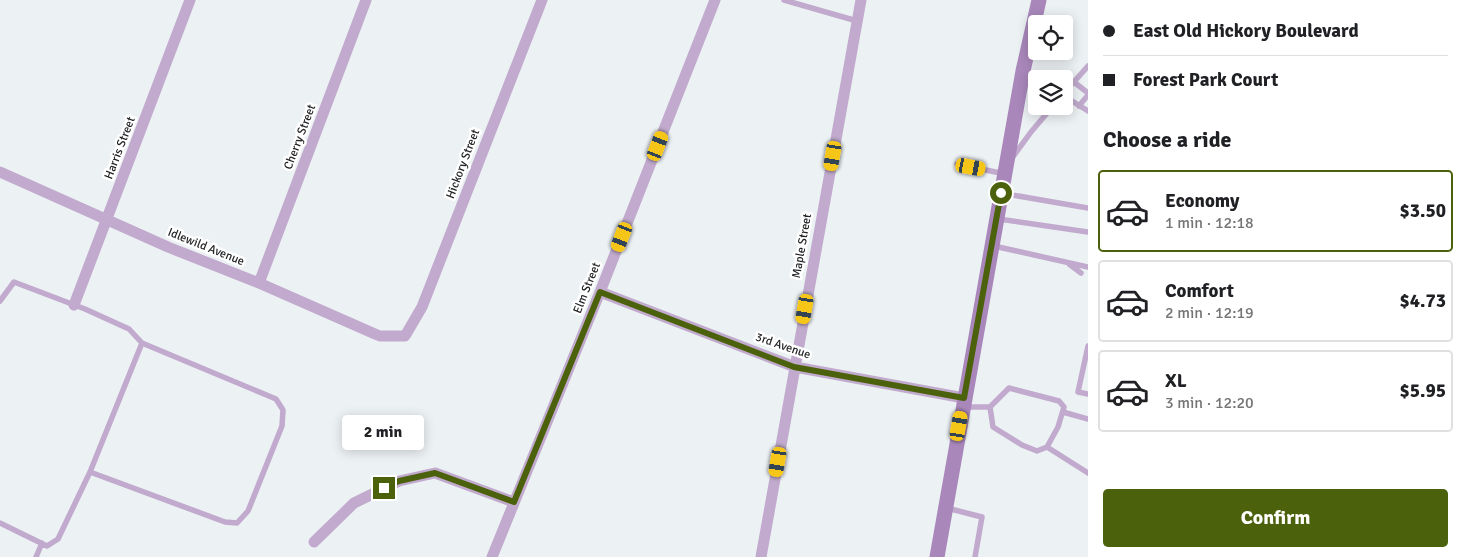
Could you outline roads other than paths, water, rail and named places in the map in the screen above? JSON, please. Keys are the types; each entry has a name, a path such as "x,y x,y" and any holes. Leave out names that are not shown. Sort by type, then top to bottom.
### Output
{"street":[{"name":"Harris Street","path":"74,305 190,0"},
{"name":"Cherry Street","path":"258,283 366,0"},
{"name":"Hickory Street","path":"405,336 422,307 542,0"},
{"name":"Elm Street","path":"492,557 600,292 715,0"},
{"name":"Maple Street","path":"761,557 861,0"},
{"path":"937,557 996,218 1038,0"},
{"name":"Idlewild Avenue","path":"0,172 168,247 258,283 380,336 405,336"},
{"name":"3rd Avenue","path":"600,292 794,367 963,402"},
{"path":"314,542 354,503 399,481 435,473 514,502"}],"lane":[{"path":"784,0 857,21"},
{"path":"1079,106 1088,94 1074,82 1088,66"},
{"path":"1073,102 1088,111"},
{"path":"957,164 1005,170 1031,132 1045,115"},
{"path":"1001,193 1088,208"},
{"path":"996,218 1088,232"},
{"path":"992,246 1088,267"},
{"path":"1067,262 1080,273"},
{"path":"0,301 14,282 74,305 129,329 142,343 276,399 283,410 282,426 248,511 237,523 225,522 90,472"},
{"path":"0,523 47,546 58,539 90,472 142,343"},
{"path":"1088,346 1078,392 1088,394"},
{"path":"1009,388 1059,402 1064,407 1058,427 1047,447 1037,451 994,427 990,407 1009,388"},
{"path":"963,402 990,407"},
{"path":"1063,412 1088,419"},
{"path":"1047,447 1088,473"},
{"path":"945,507 982,517 975,557"},
{"path":"36,557 42,543"}]}
